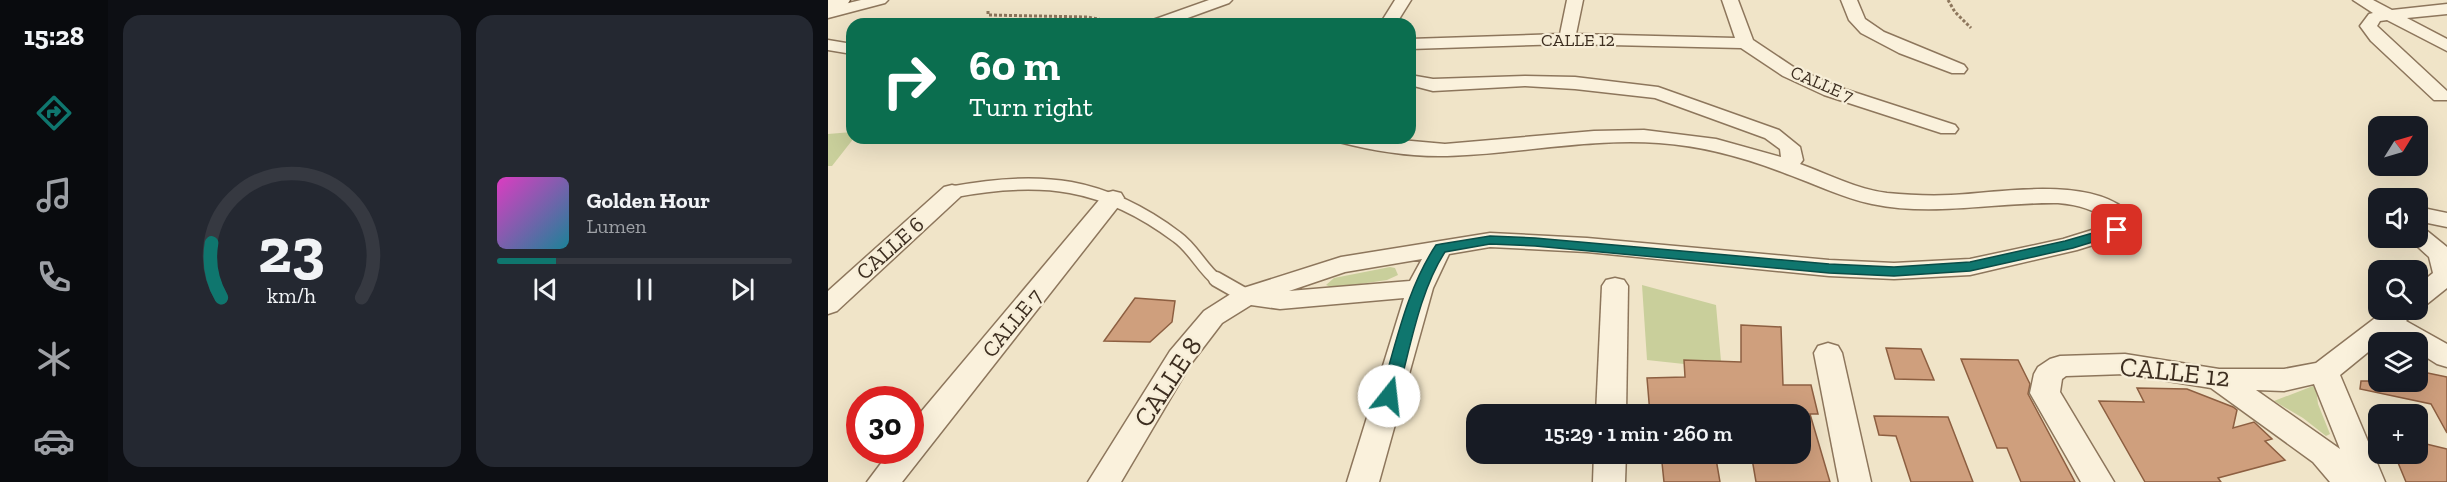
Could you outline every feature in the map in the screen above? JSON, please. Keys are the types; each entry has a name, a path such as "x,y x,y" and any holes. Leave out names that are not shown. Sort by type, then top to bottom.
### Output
{"street":[{"path":"828,3 839,0"},
{"path":"828,14 880,0"},
{"path":"1173,18 1224,0"},
{"path":"1392,18 1403,0"},
{"path":"1567,39 1575,0"},
{"path":"1730,0 1745,43"},
{"path":"1849,0 1858,21 1870,30 1907,49 1958,69"},
{"path":"2361,0 2447,46"},
{"path":"2441,96 2377,38 2368,26 2375,16 2447,9"},
{"name":"CALLE 12","path":"1416,44 1567,39 1745,43"},
{"name":"CALLE 7","path":"1745,43 1789,72 1831,91 1948,129"},
{"path":"828,45 846,48"},
{"path":"1380,144 1403,148 1444,150 1604,136 1644,136 1685,139 1786,166 1792,159 1790,147 1772,134 1658,93 1575,83 1525,81 1433,85 1416,81"},
{"name":"CALLE 8","path":"1104,482 1187,349 1213,317 1246,297 1341,265 1490,240 1829,268 1894,271 1970,267 2068,245 2117,230 2123,220 2112,209 2093,202 2065,197 2032,195 1933,202 1873,198 1786,166"},
{"name":"CALLE 6","path":"828,305 952,192"},
{"name":"CALLE 7","path":"924,432 1113,198"},
{"path":"2428,216 2447,220"},
{"path":"2428,242 2446,262 2446,277 2428,290"},
{"path":"1363,482 1420,288 1441,248"},
{"path":"1611,404 1615,286"},
{"path":"1246,297 1280,300 1420,288"},
{"name":"CALLE 12","path":"2098,482 2045,393 2048,374 2060,366 2125,364 2219,379 2284,380 2324,372 2390,320"},
{"path":"2402,320 2447,357"},
{"path":"1828,353 1855,482"},
{"path":"2324,372 2369,482"},
{"path":"2219,379 2324,453 2350,482"},
{"name":"CALLE 7","path":"883,482 898,464"},
{"path":"1609,482 1610,464"}],"lane":[{"path":"952,192 973,187 1050,184 1084,189 1113,198 1178,238 1215,278 1246,297"}],"path":[{"path":"1948,0 1955,12 1971,28"},
{"path":"988,10 988,15 1093,18"}],"green space":[{"path":"846,132 846,144 849,144 832,166 828,166 828,134"},
{"path":"1395,268 1398,275 1387,280 1333,288 1326,285 1334,278"},
{"path":"1642,285 1716,305 1721,361 1684,360 1684,364 1647,360"},
{"path":"2313,386 2316,388 2318,404 2330,434 2326,436 2303,418 2274,401"}],"building":[{"path":"1135,298 1175,301 1172,322 1150,342 1104,341"},
{"path":"1741,325 1781,327 1783,385 1811,385 1818,414 1811,414 1811,404 1649,404 1647,378 1685,377 1684,360 1741,362"},
{"path":"1886,348 1921,349 1934,380 1895,379"},
{"path":"1961,359 2018,360 2030,384 2028,394 2075,482 2021,482 2007,448 1997,448"},
{"path":"2428,373 2447,377 2447,433 2431,404 2374,392 2428,392"},
{"path":"2361,381 2368,381 2368,391 2360,389"},
{"path":"2137,388 2187,389 2233,407 2237,410 2233,428 2254,422 2272,439 2265,441 2285,460 2218,478 2221,482 2145,482 2099,401 2144,402"},
{"path":"1874,416 1948,417 1973,482 1911,482 1896,436 1879,435"},
{"path":"1811,417 1830,482 1756,482 1753,464 1811,464"},
{"path":"2428,444 2447,449 2447,482 2406,482 2399,464 2428,464"},
{"path":"1662,464 1717,464 1720,482 1664,482"}],"route":[{"path":"1389,396 1420,288 1441,248 1490,240 1535,242 1829,268 1894,271 1970,267 2068,245 2117,230"}]}
